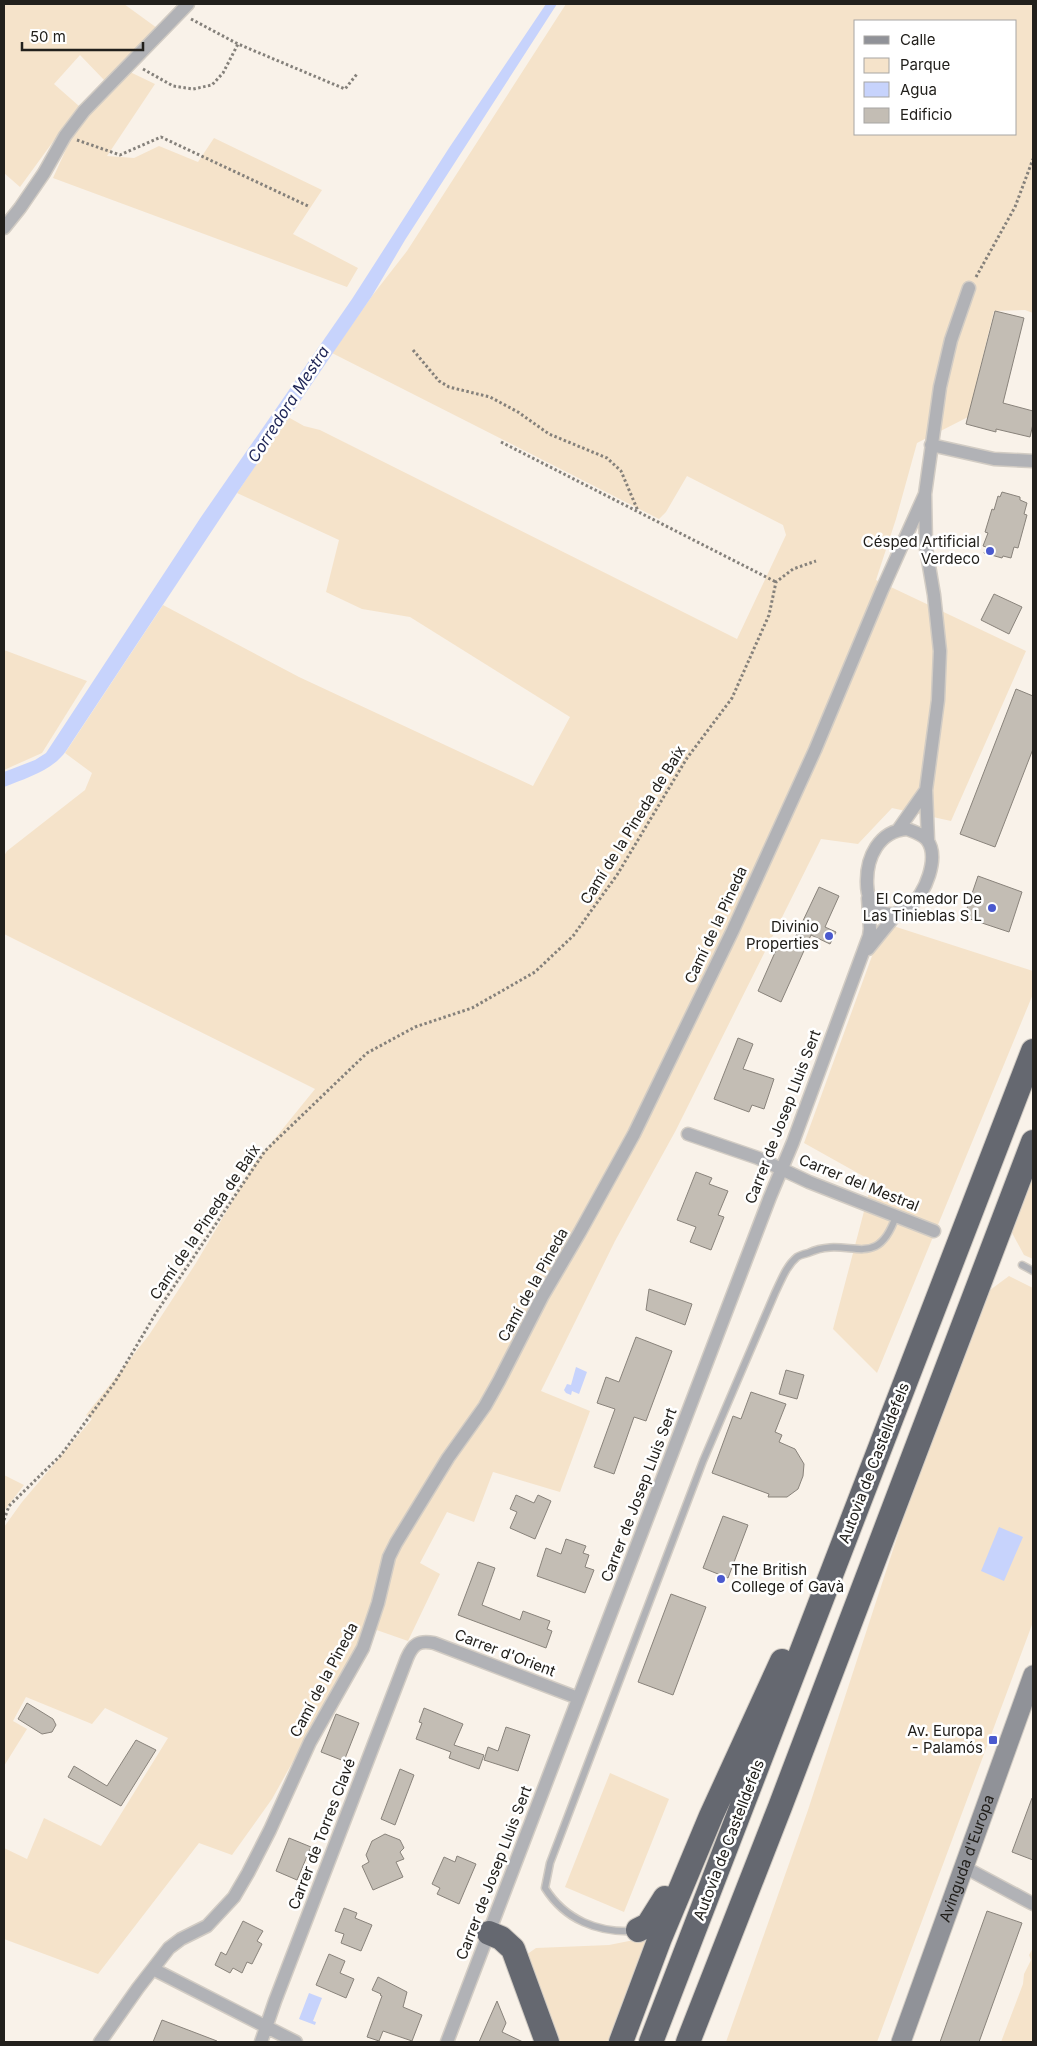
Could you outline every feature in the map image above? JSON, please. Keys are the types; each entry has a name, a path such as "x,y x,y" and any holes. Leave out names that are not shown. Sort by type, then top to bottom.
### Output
{"highway":[{"name":"Autovia de Castelldefels","path":"651,2042 1033,1051"},
{"path":"688,2042 780,1807 1033,1142"},
{"path":"621,2042 660,1938 711,1816 869,1476"},
{"path":"705,2042 780,1807"},
{"path":"638,1930 648,1925 655,1915 711,1816"},
{"path":"489,1933 501,1938 513,1949 547,2042"}],"street":[{"path":"4,228 44,173 65,136 84,111 183,8"},
{"name":"Carrer de Josep Lluis Sert","path":"860,959 898,912 910,908 918,899 931,870 932,857 928,841 926,790 938,700 940,652 934,595 926,548 925,494 930,446 940,387 951,340 969,288"},
{"path":"930,446 994,459 1033,461"},
{"name":"Camí de la Pineda","path":"100,2042 169,1948 181,1939 207,1926 234,1897 248,1873 310,1742 363,1648 378,1603 389,1557 396,1542 448,1458 490,1398 542,1297 634,1134 733,930 815,750 882,590 925,494"},
{"name":"Carrer de Josep Lluis Sert","path":"447,2042 782,1169 860,959 870,929 867,871 871,856 877,844 886,835 898,830 926,790"},
{"path":"898,830 908,829 928,841"},
{"path":"868,898 874,908 882,912 890,914 898,912"},
{"name":"Carrer del Mestral","path":"688,1134 758,1158 809,1182 934,1231"},
{"name":"Carrer d'Orient","path":"420,1642 434,1643 578,1698"},
{"name":"Carrer de Torres Clavé","path":"262,2042 266,2027 411,1649 420,1642"},
{"name":"Avinguda d'Europa","path":"901,2042 1033,1675"},
{"path":"964,1868 1033,1904"},
{"path":"153,1969 296,2042"}],"lane":[{"path":"638,1930 616,1932 597,1929 573,1917 551,1897 545,1888 550,1863 703,1461 774,1293 786,1271 797,1257 824,1248 838,1247 866,1250 877,1247 889,1234 896,1216"},
{"path":"1022,1265 1033,1271"}],"path":[{"path":"183,8 238,44 345,90 357,74"},
{"path":"131,62 173,86 193,89 212,85 223,73 238,44"},
{"path":"65,136 120,155 162,137 308,206"},
{"path":"969,288 1015,207 1033,160"},
{"path":"413,350 439,381 450,387 490,397 518,412 549,434 607,458 621,471 638,512"},
{"path":"501,442 776,582 793,569 816,560"},
{"name":"Camí de la Pineda de Baíx","path":"4,1520 9,1506 60,1454 115,1382 161,1306 265,1151 367,1053 415,1027 472,1008 535,972 573,936 618,875 687,758 732,698 769,615 776,582"}],"green space":[{"path":"4,4 124,4 157,28 105,81 80,55 54,84 79,106 20,187 4,173"},
{"path":"566,4 1033,4 1033,313 1025,310 994,311 968,417 917,443 896,519 876,580 1026,651 951,821 892,808 858,844 821,839 676,1130 615,1241 541,1391 590,1411 560,1492 493,1472 474,1522 447,1512 420,1563 440,1574 408,1641 368,1627 272,1799 232,1855 199,1843 98,1974 4,1939 4,1848 27,1859 44,1818 101,1846 168,1738 105,1708 92,1724 26,1697 13,1721 27,1729 4,1766 4,1527 22,1502 92,1419 86,1415 149,1335 196,1263 255,1163 315,1089 4,934 4,856 7,851 85,790 92,773 65,753 163,605 299,677 533,786 570,717 410,617 362,609 326,592 339,540 237,493 288,417 304,426 320,430 737,639 786,535 783,525 687,476 666,512 659,519 332,353 372,296 407,251"},
{"path":"130,72 155,84 107,156 134,158 159,146 198,162 214,138 322,190 293,234 358,268 347,287 53,178 68,145 73,127"},
{"path":"4,650 87,681 42,753 4,770"},
{"path":"884,923 1033,971 1033,994 877,1373 833,1329 872,1181 804,1143"},
{"path":"1033,1175 1033,1259 1024,1255 1011,1231"},
{"path":"1009,1276 1033,1288 1033,1622 877,2042 726,2042 808,1810 922,1461 986,1293"},
{"path":"4,1475 24,1485 4,1511"},
{"path":"610,1773 669,1799 624,1912 565,1887"},
{"path":"649,1937 608,2042 557,2042 526,1955 536,1948 609,1945"},
{"path":"1033,1948 1033,2042 1001,2042 1023,1984 1024,1974 1031,1960 1029,1955"}],"water":[{"name":"Corredora Mestra","path":"546,4 557,4 405,240 372,296 237,493 66,751 54,764 46,769 4,787 4,772 35,760 46,753 201,517 352,299 449,148"},
{"path":"576,1367 587,1372 579,1394 572,1391 571,1395 564,1390 567,1384 571,1385"},
{"path":"999,1527 1023,1537 1004,1581 981,1571"},
{"path":"309,1993 322,1998 313,2021 316,2022 315,2025 299,2019"}],"building":[{"path":"995,311 1024,318 1003,403 1033,411 1030,437 996,429 996,432 966,424"},
{"path":"1002,492 1020,497 1020,500 1027,503 1024,514 1027,515 1018,548 1014,547 1011,558 1003,556 1002,558 984,553 986,547 983,546 988,533 985,532 992,509 994,510 998,496 1000,497"},
{"path":"994,594 1022,607 1009,634 981,620"},
{"path":"1016,689 1033,696 1033,749 995,847 960,834"},
{"path":"978,876 1022,892 1009,932 964,917"},
{"path":"819,887 839,896 825,927 836,932 830,944 811,935 781,1002 758,991 780,941 791,946"},
{"path":"738,1038 753,1044 743,1069 774,1079 764,1109 752,1105 749,1112 714,1099"},
{"path":"696,1172 712,1178 709,1184 728,1191 718,1215 724,1217 711,1250 690,1242 696,1227 677,1220"},
{"path":"649,1289 692,1304 685,1325 646,1310"},
{"path":"636,1337 672,1351 646,1421 634,1417 614,1474 594,1467 615,1409 597,1403 606,1377 619,1382"},
{"path":"786,1370 804,1375 797,1399 779,1394"},
{"path":"751,1392 786,1404 775,1432 782,1435 779,1442 795,1449 804,1464 803,1476 798,1489 787,1497 768,1497 769,1494 712,1473 733,1416 741,1419"},
{"path":"516,1495 534,1503 538,1495 551,1501 535,1539 510,1528 517,1512 510,1509"},
{"path":"723,1516 748,1525 728,1578 703,1568"},
{"path":"566,1539 586,1546 583,1553 589,1555 585,1567 594,1570 585,1593 537,1576 546,1548 561,1554"},
{"path":"478,1562 495,1568 482,1605 520,1620 523,1611 550,1621 547,1629 552,1631 546,1648 458,1615"},
{"path":"671,1594 706,1607 673,1695 638,1682"},
{"path":"27,1703 53,1719 56,1725 52,1732 42,1734 18,1719"},
{"path":"424,1708 463,1724 454,1745 484,1755 479,1769 449,1758 451,1752 416,1739 422,1723 419,1722"},
{"path":"336,1714 359,1723 344,1761 321,1752"},
{"path":"506,1727 530,1735 518,1771 484,1760 488,1747 498,1751"},
{"path":"136,1740 156,1750 121,1806 68,1777 74,1766 107,1786"},
{"path":"400,1769 414,1775 395,1825 381,1819"},
{"path":"1033,1799 1033,1860 1012,1852"},
{"path":"385,1834 400,1840 404,1848 400,1852 404,1859 396,1862 403,1877 373,1890 362,1866 369,1862 366,1855 372,1841"},
{"path":"289,1838 311,1847 297,1880 276,1871"},
{"path":"457,1856 476,1864 459,1904 437,1894 440,1888 432,1884 444,1857 455,1862"},
{"path":"344,1908 357,1913 355,1918 372,1925 361,1951 341,1943 344,1934 335,1931"},
{"path":"987,1911 1022,1923 979,2042 940,2042"},
{"path":"243,1921 263,1931 257,1941 262,1944 252,1964 247,1962 242,1973 233,1968 230,1973 215,1965 221,1952 226,1955"},
{"path":"329,1954 345,1961 340,1973 354,1979 346,1998 316,1985"},
{"path":"378,1977 407,1992 403,2007 422,2015 412,2041 383,2031 379,2041 367,2037 382,1996 372,1990"},
{"path":"497,2001 506,2023 502,2032 523,2042 479,2042"},
{"path":"162,2020 217,2041 217,2042 153,2042"}],"place":[{"name":"Césped Artificial Verdeco","path":"990,551"},
{"name":"El Comedor De Las Tinieblas S L","path":"992,908"},
{"name":"Divinio Properties","path":"829,936"},
{"name":"The British College of Gavà","path":"721,1579"},
{"name":"Av. Europa - Palamós","path":"993,1740"}]}
